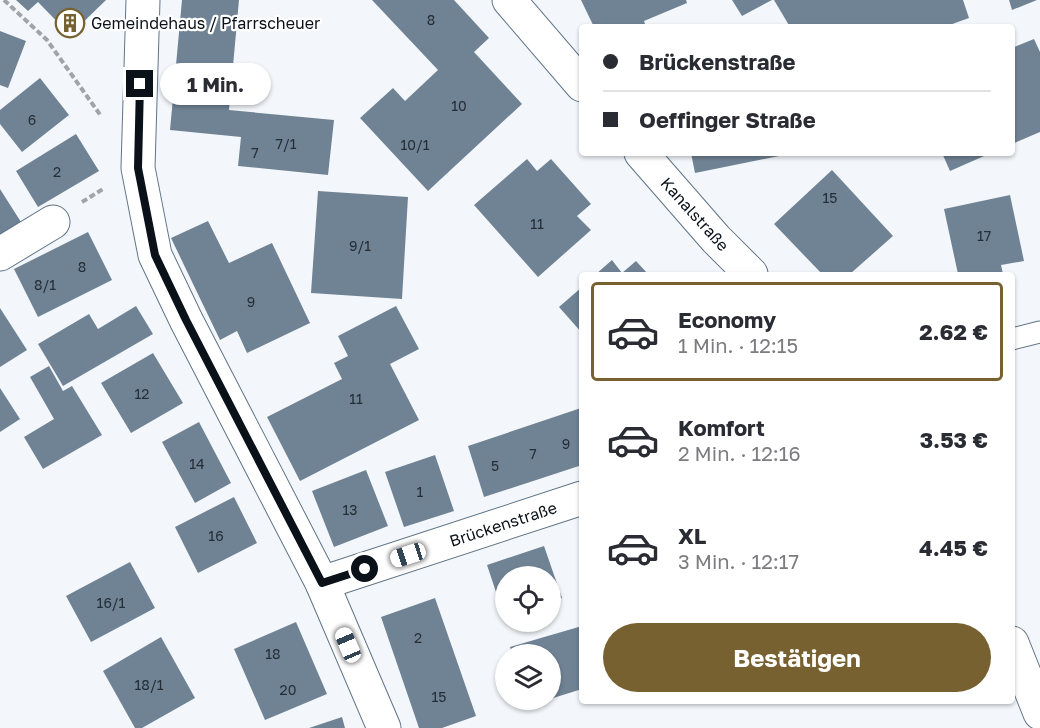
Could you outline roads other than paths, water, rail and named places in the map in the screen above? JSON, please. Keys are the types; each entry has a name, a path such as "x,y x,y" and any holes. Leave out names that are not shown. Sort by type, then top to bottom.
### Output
{"street":[{"path":"143,0 138,168 155,255 186,320 322,583 384,728"},
{"path":"509,0 579,82"},
{"name":"Kanalstraße","path":"644,156 716,239 749,272"},
{"path":"0,254 52,222"},
{"name":"Brückenstraße","path":"322,583 579,499"},
{"path":"1015,650 1040,713"}],"lane":[{"path":"1015,338 1040,332"}],"place":[{"name":"Gemeindehaus / Pfarrscheuer","path":"70,23"}]}
